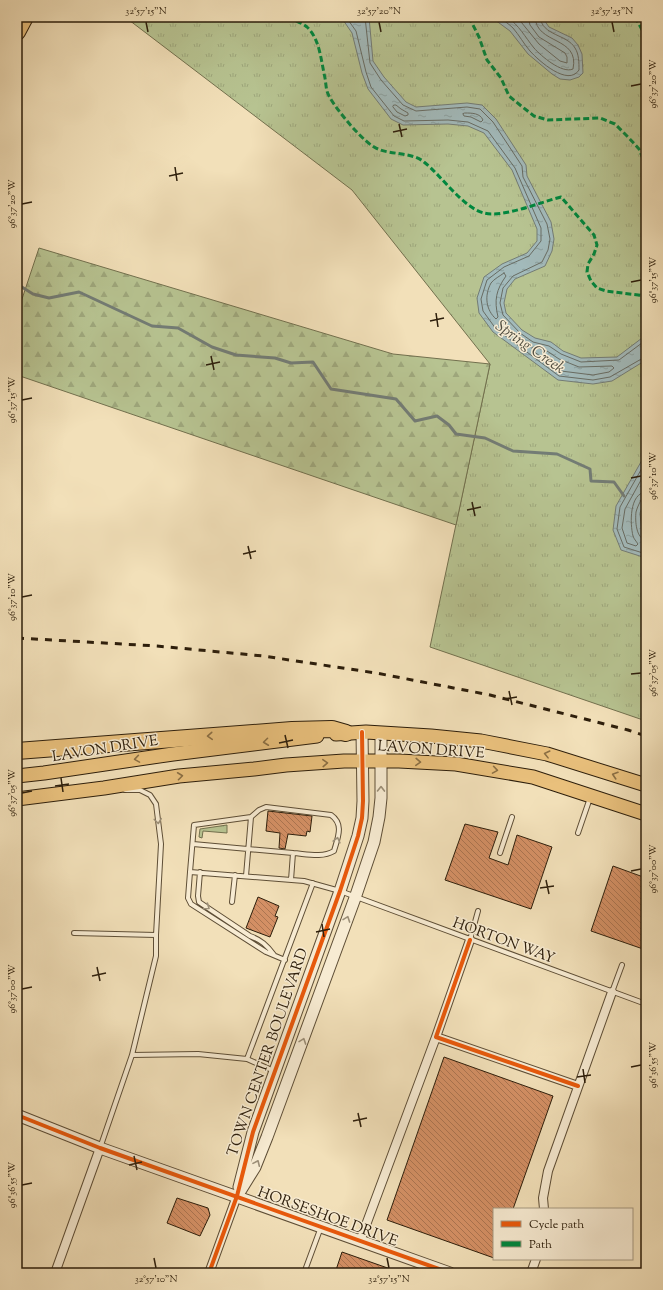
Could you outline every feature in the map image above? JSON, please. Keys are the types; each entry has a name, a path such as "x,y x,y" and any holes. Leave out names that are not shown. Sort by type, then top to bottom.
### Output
{"highway":[{"path":"17,32 24,17"},
{"path":"17,751 292,730 332,730 354,733"}],"main road":[{"name":"LAVON DRIVE","path":"17,776 173,754 354,733 381,733 481,741 548,754 646,785"},
{"name":"LAVON DRIVE","path":"17,799 179,776 286,765 380,761 456,764 533,777 646,814"}],"street":[{"name":"TOWN CENTER BOULEVARD","path":"209,1273 237,1196 254,1132 340,891 358,836 362,818 363,761 354,733"},
{"name":"TOWN CENTER BOULEVARD","path":"237,1196 255,1167 268,1137 374,842 379,818 381,792 381,733"},
{"path":"360,1241 436,1037 470,940"},
{"path":"544,1208 543,1198 548,1171 612,992"},
{"path":"436,1037 578,1086"},
{"name":"HORSESHOE DRIVE","path":"17,1115 100,1148 237,1196 438,1271 450,1273"},
{"path":"55,1273 100,1148"},
{"path":"531,1273 536,1260"},
{"path":"644,1273 646,1267"}],"lane":[{"path":"84,790 140,790 150,795 156,804 161,844 156,956 132,1056 100,1148"},
{"path":"578,833 591,796"},
{"path":"192,844 293,853 328,854 334,850 338,838 339,826 336,819 330,815 266,807 259,810 251,817 194,825 192,844 188,898 191,904 266,952 285,960"},
{"path":"246,876 251,817"},
{"path":"500,853 512,817"},
{"path":"292,880 293,853"},
{"name":"HORTON WAY","path":"190,872 313,883 340,891 355,898 646,1004"},
{"path":"200,872 198,896 202,904 250,936 267,945 274,955"},
{"path":"232,902 235,875"},
{"path":"247,1059 313,883"},
{"path":"470,940 478,911"},
{"path":"74,933 156,935"},
{"path":"612,992 622,964"},
{"path":"132,1056 198,1054 247,1059 275,1072"},
{"path":"304,1273 321,1227"}],"green space":[{"path":"125,17 646,17 646,721 430,647 490,364 352,190"},
{"path":"39,248 393,354 490,364 456,525 17,375 17,314"},
{"path":"227,825 227,833 203,831 202,838 199,837 200,829"}],"water":[{"name":"Spring Creek","path":"341,17 369,17 373,61 384,77 406,102 416,107 467,103 482,105 496,119 526,165 527,176 551,222 554,239 552,251 545,266 515,279 507,289 504,303 506,313 522,330 535,338 551,342 563,351 581,358 617,357 646,335 646,360 612,381 593,384 558,380 493,332 479,313 477,298 484,277 502,264 527,253 537,241 537,229 512,170 484,133 468,126 448,124 403,125 391,119 368,89 362,73 352,33"},
{"path":"491,17 542,17 549,27 572,38 578,45 582,54 583,73 579,77 570,80 560,79 528,54 510,31"},
{"path":"646,453 646,497 640,513 642,534 646,538 646,558 621,550 613,530 616,506"}],"building":[{"path":"268,811 312,816 310,832 307,831 306,836 288,834 285,849 279,848 280,833 266,831"},
{"path":"465,824 498,832 489,858 508,865 517,835 552,847 531,909 445,880"},
{"path":"613,866 646,878 646,950 591,931"},
{"path":"258,897 279,906 275,916 278,917 270,937 246,928"},
{"path":"444,1057 553,1096 513,1208 493,1208 493,1258 387,1220"},
{"path":"177,1198 208,1208 210,1215 200,1236 167,1223"},
{"path":"342,1252 399,1272 399,1273 335,1273"}],"waterway":[{"path":"17,284 33,294 49,298 79,292 152,326 178,328 212,347 236,355 275,358 291,363 313,362 331,389 396,399 415,421 437,416 449,425 456,434 485,438 513,451 557,454 590,469 591,481 614,482 624,496"}],"railway":[{"path":"17,638 157,646 263,656 376,673 490,695 628,730 646,736"}],"marked path":[{"path":"288,17 307,27 315,38 329,96 351,126 372,146 384,151 408,155 419,159 431,168 468,205 484,213 492,214 522,209 561,197 594,235 597,245 588,264 587,272 591,281 597,288 606,291 646,296"},
{"path":"469,17 479,37 487,60 501,78 509,96 534,116 548,120 600,118 615,124 639,149 646,166"},
{"path":"635,17 646,37"}],"cycle path":[{"path":"209,1273 237,1196 253,1132 340,891 358,836 362,818 363,801 362,732"},
{"path":"470,940 436,1037 578,1086"},
{"path":"17,1115 100,1148 450,1273"}]}
